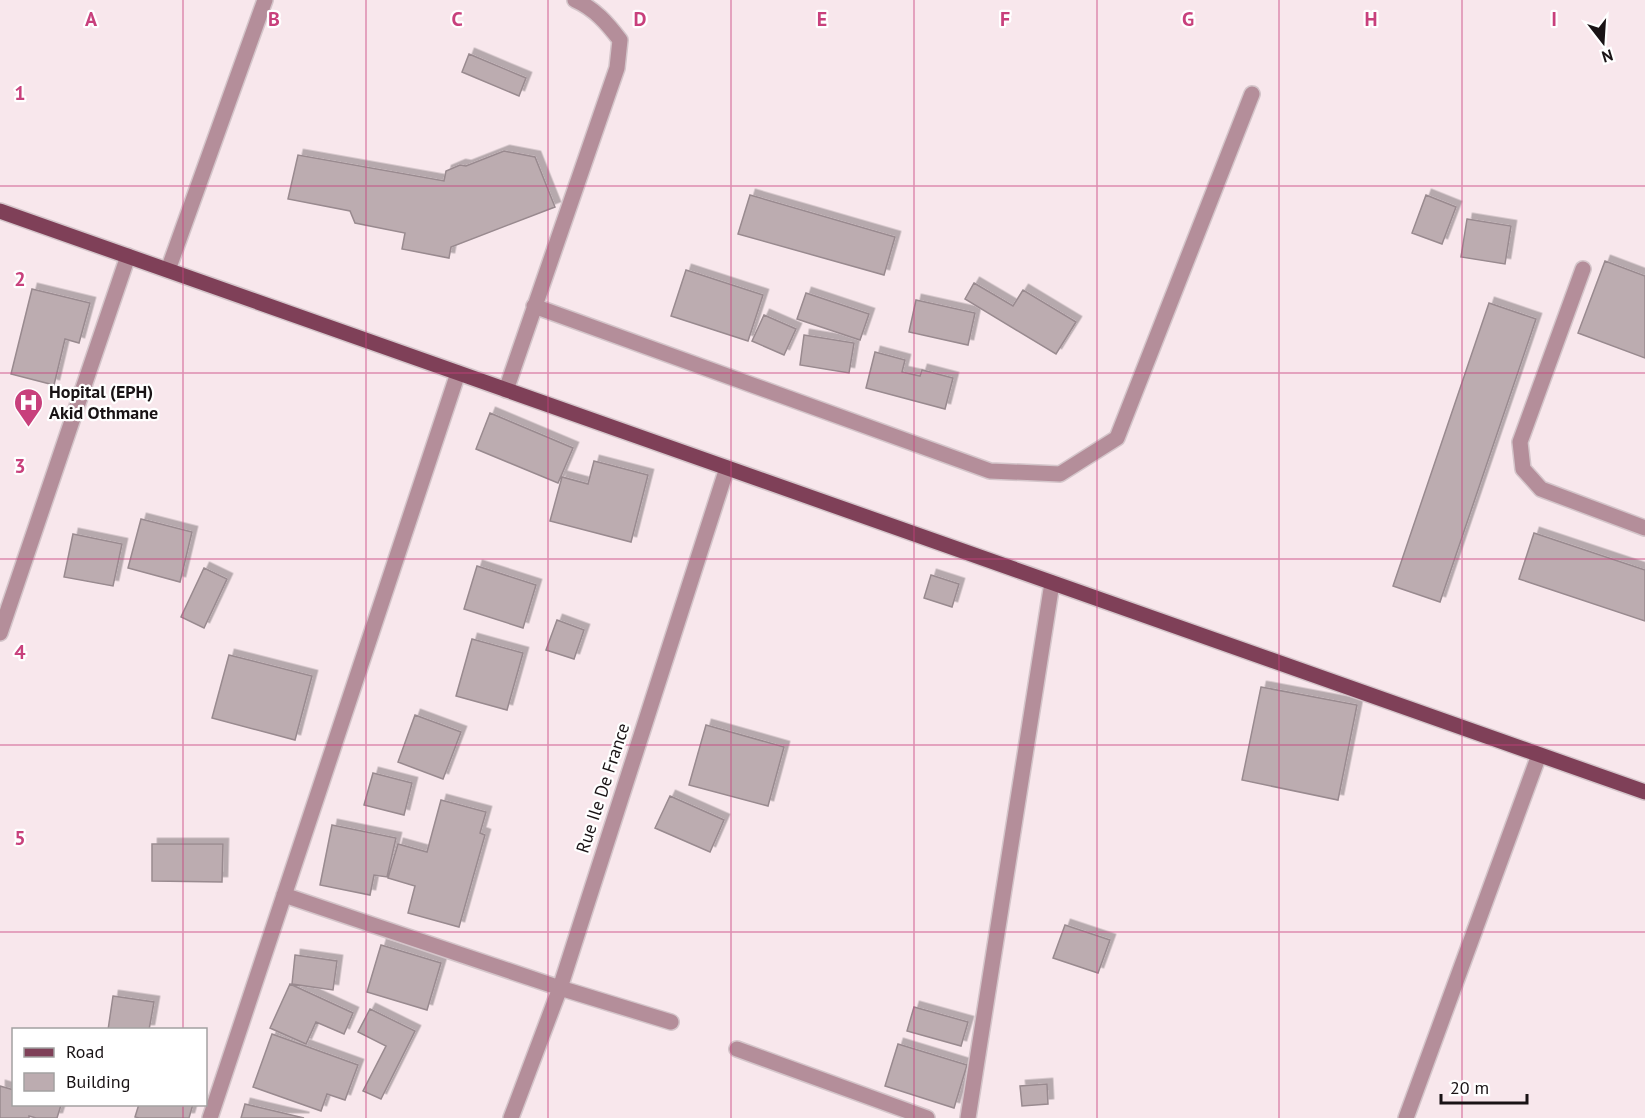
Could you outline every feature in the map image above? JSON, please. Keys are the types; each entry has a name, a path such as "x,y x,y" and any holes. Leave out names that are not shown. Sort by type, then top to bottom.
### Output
{"main road":[{"path":"0,211 1645,792"}],"street":[{"path":"168,270 264,0"},
{"path":"506,390 617,69 620,40 605,20 585,4 575,0"},
{"path":"534,306 990,471 1060,474 1117,438 1252,94"},
{"path":"0,633 128,256"},
{"path":"1583,269 1520,442 1523,469 1541,489 1645,528"},
{"path":"210,1118 458,373"},
{"name":"Rue Ile De France","path":"511,1118 560,988 727,468"},
{"path":"968,1118 1052,583"},
{"path":"1406,1118 1539,755"},
{"path":"284,895 560,988 671,1022"},
{"path":"737,1049 927,1118"}],"building":[{"path":"469,54 526,78 519,96 462,72"},
{"path":"504,151 535,157 555,207 451,247 449,258 402,249 405,233 355,223 350,211 288,199 298,155 444,181 446,171"},
{"path":"750,195 895,237 884,275 738,234"},
{"path":"1426,195 1456,207 1442,244 1412,233"},
{"path":"1467,219 1511,226 1505,264 1461,257"},
{"path":"1605,261 1645,276 1645,358 1578,333"},
{"path":"686,270 763,295 748,341 671,316"},
{"path":"974,283 1013,306 1023,290 1076,322 1056,354 965,299"},
{"path":"32,289 90,303 79,343 65,339 54,385 11,374"},
{"path":"806,293 869,314 860,340 797,319"},
{"path":"916,300 975,313 968,345 909,332"},
{"path":"1489,303 1536,319 1440,602 1393,586"},
{"path":"764,315 796,329 784,355 752,341"},
{"path":"804,335 854,343 849,373 800,365"},
{"path":"875,352 905,360 902,372 920,376 922,370 953,378 945,409 866,388"},
{"path":"490,413 573,448 558,483 476,449"},
{"path":"594,461 648,475 631,542 550,521 562,477 588,484"},
{"path":"141,519 192,532 180,582 128,568"},
{"path":"1534,533 1645,570 1645,621 1519,579"},
{"path":"73,534 122,544 113,586 64,577"},
{"path":"477,566 536,585 523,628 464,609"},
{"path":"204,568 227,579 204,628 181,617"},
{"path":"931,575 959,584 952,607 924,598"},
{"path":"557,620 584,630 574,659 546,650"},
{"path":"472,639 523,653 507,710 456,696"},
{"path":"229,655 312,676 295,740 212,718"},
{"path":"1261,687 1357,705 1338,800 1242,780"},
{"path":"415,715 461,732 443,779 398,762"},
{"path":"706,725 784,747 768,806 689,785"},
{"path":"373,773 412,783 404,815 364,805"},
{"path":"670,796 724,820 710,852 655,828"},
{"path":"441,800 486,812 480,833 485,835 459,927 408,913 415,886 388,878 398,844 427,852"},
{"path":"332,825 396,838 387,877 374,875 370,895 320,885"},
{"path":"152,844 223,844 222,882 152,881"},
{"path":"1065,925 1110,940 1098,973 1053,958"},
{"path":"381,945 441,963 427,1010 367,992"},
{"path":"295,955 337,961 333,990 292,984"},
{"path":"290,984 353,1013 344,1034 316,1022 306,1044 270,1028"},
{"path":"113,996 154,1002 149,1028 108,1028"},
{"path":"914,1007 968,1022 961,1046 907,1031"},
{"path":"370,1009 415,1031 381,1099 363,1091 386,1046 358,1032"},
{"path":"272,1034 358,1065 345,1100 327,1094 321,1111 253,1087"},
{"path":"898,1044 967,1065 954,1108 885,1086"},
{"path":"1047,1084 1048,1104 1022,1106 1020,1086"},
{"path":"0,1086 12,1089 12,1106 61,1106 57,1118 29,1116 29,1118 0,1118"},
{"path":"245,1104 304,1118 241,1118"},
{"path":"138,1106 192,1106 189,1118 135,1117"}],"place":[{"name":"Hopital (EPH) Akid Othmane","path":"28,428"}]}
